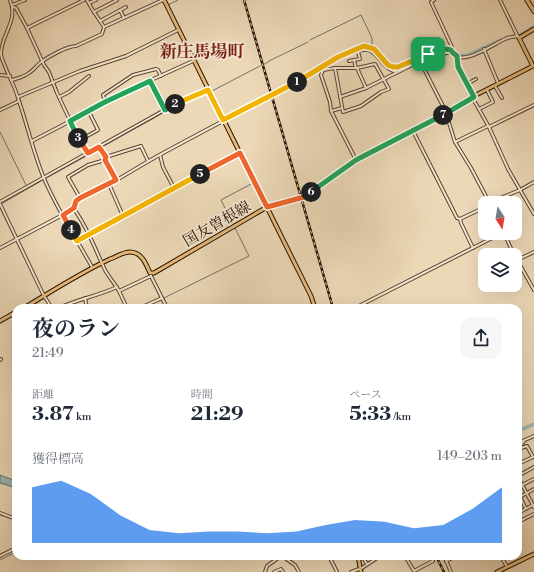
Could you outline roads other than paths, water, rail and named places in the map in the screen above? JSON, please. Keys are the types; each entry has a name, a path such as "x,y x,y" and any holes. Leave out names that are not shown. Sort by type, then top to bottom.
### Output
{"highway":[{"path":"527,0 534,12"}],"main road":[{"path":"164,0 314,304"},
{"path":"518,37 534,29"},
{"name":"国友曽根線","path":"151,275 267,207 308,195 356,160 413,131 473,97 533,68 518,37"},
{"path":"31,304 92,268 124,253 131,252 138,254 143,259 151,275"},
{"path":"0,321 12,314"},
{"path":"522,560 534,554"},
{"path":"359,560 361,570"},
{"path":"498,572 522,560"}],"street":[{"path":"10,0 27,28 70,121 88,153"},
{"path":"13,6 24,0"},
{"path":"12,80 27,74 42,61 67,48 76,46 102,34 104,27 86,0 27,28"},
{"path":"89,3 96,0"},
{"path":"94,12 117,0"},
{"path":"104,27 164,0"},
{"path":"434,0 430,2 452,47 451,51"},
{"path":"0,248 63,215 74,208 76,201 80,198 109,184 223,120 323,68 338,57 358,50 364,46 377,51 388,65 396,67 428,54 446,49 462,58 468,57 505,39 518,37 500,0"},
{"path":"13,6 12,19 1,44 1,53 18,97 44,177 92,268"},
{"path":"100,21 126,7"},
{"path":"120,10 124,18"},
{"path":"18,97 80,71 126,56 178,30"},
{"path":"484,49 499,84"},
{"path":"349,61 360,59 358,50"},
{"path":"358,50 372,51 376,54 385,67 391,71 397,72"},
{"path":"340,97 366,88 420,61 451,51"},
{"path":"457,56 458,67 489,126 505,163 534,214"},
{"path":"354,60 356,68 366,88"},
{"path":"32,141 105,102 193,61"},
{"path":"420,61 446,113 455,142 471,168 485,196"},
{"path":"323,68 335,68 356,68 375,64 390,89 381,92 361,106 343,112 335,68"},
{"path":"323,68 320,75 330,102 331,111 356,160"},
{"path":"105,102 103,95 133,75 156,69 161,76"},
{"path":"0,75 10,76"},
{"path":"59,96 68,92 89,76"},
{"path":"467,84 476,79"},
{"path":"150,81 165,110"},
{"path":"495,86 502,98"},
{"path":"49,304 16,240 0,203 177,103 208,90"},
{"path":"479,109 493,102 487,90"},
{"path":"0,110 19,101"},
{"path":"455,142 534,105"},
{"path":"331,111 342,108"},
{"path":"80,140 98,130 88,112"},
{"path":"413,131 458,218 460,219 473,248"},
{"path":"80,198 68,177 88,165 141,146 148,161"},
{"path":"99,147 116,180"},
{"path":"77,241 240,153"},
{"path":"160,155 163,168 174,188"},
{"path":"505,196 534,182"},
{"path":"109,184 123,216"},
{"path":"74,208 83,220 106,272 117,287 126,304"},
{"path":"460,219 478,210"},
{"path":"363,304 489,240"},
{"path":"522,258 534,252"},
{"path":"522,269 534,290"},
{"path":"119,291 151,275 165,304"},
{"path":"69,304 102,294 117,287"},
{"path":"85,298 86,304"},
{"path":"149,304 162,298"},
{"path":"522,444 524,441 534,437"},
{"path":"522,447 527,446 533,457 522,462"},
{"path":"522,474 534,467"},
{"path":"522,511 534,506 522,485 534,479"},
{"path":"522,495 534,489"},
{"path":"522,502 526,509"},
{"path":"0,513 12,518"},
{"path":"522,520 534,514"},
{"path":"0,556 12,550"},
{"path":"265,572 265,569 269,564 276,560"},
{"path":"288,560 295,565 299,572"},
{"path":"331,560 337,572"},
{"path":"364,560 367,564"},
{"path":"351,572 361,570 374,560"},
{"path":"407,560 413,572 432,560"},
{"path":"503,560 507,567"},
{"path":"446,561 451,572"},
{"path":"274,572 281,570 283,572"}],"water":[{"path":"0,475 12,480 12,487 0,483"}],"waterway":[{"path":"168,5 178,0"},
{"path":"310,40 361,15 372,38 372,45 381,52 385,59"},
{"path":"530,29 534,27"},
{"path":"519,36 527,31"},
{"path":"454,52 462,56 468,55 501,40"},
{"path":"263,65 308,42"},
{"path":"324,67 337,59 365,48 373,50 387,67 396,69 429,55 449,51"},
{"path":"210,92 260,66"},
{"path":"226,121 321,70"},
{"path":"102,147 179,104 206,93"},
{"path":"227,123 256,181"},
{"path":"0,132 26,185"},
{"path":"48,177 99,149"},
{"path":"1,204 41,181"},
{"path":"233,224 221,200 253,183"},
{"path":"164,298 249,256 235,228"},
{"path":"522,429 534,424"},
{"path":"0,560 12,554"}],"railway":[{"path":"244,0 332,304"},
{"path":"438,560 444,572"}],"district":[{"name":"新庄馬場町","path":"202,52"}]}
